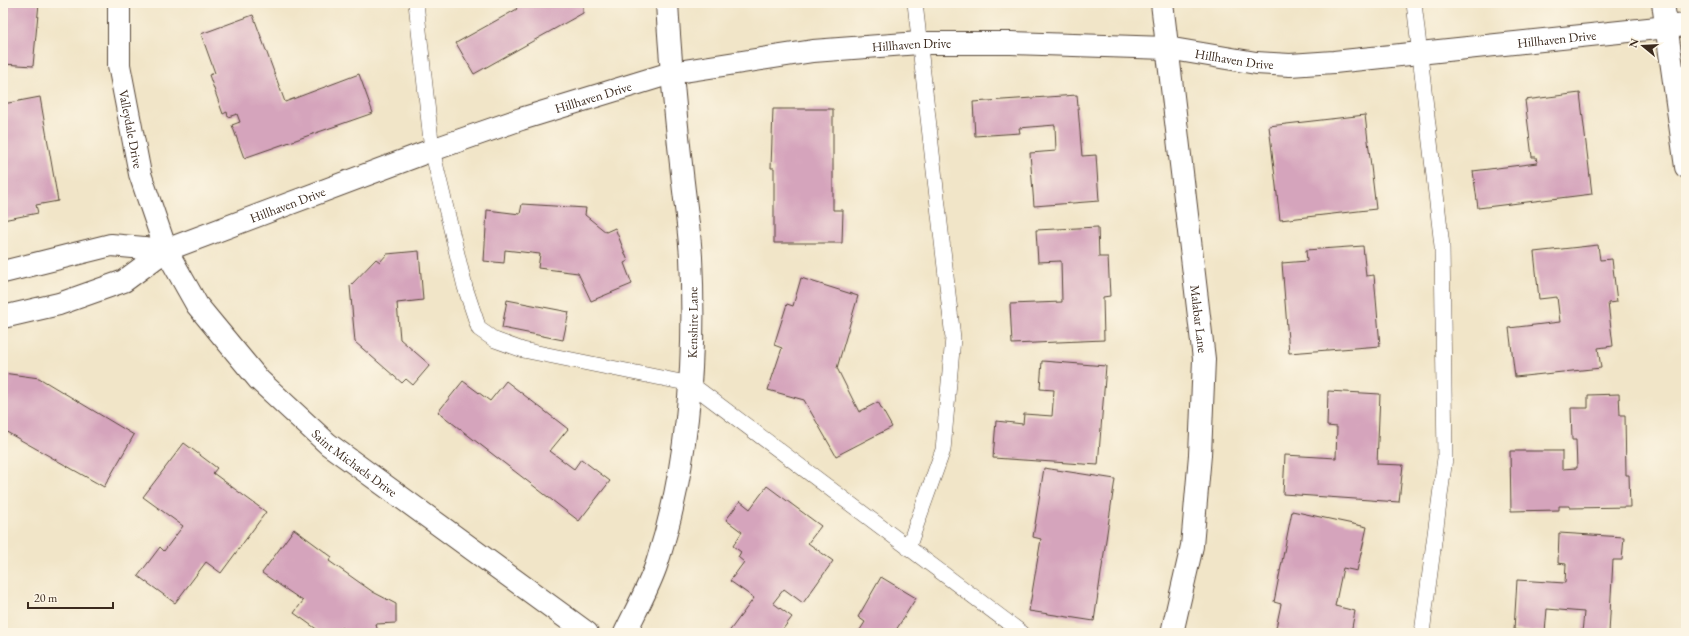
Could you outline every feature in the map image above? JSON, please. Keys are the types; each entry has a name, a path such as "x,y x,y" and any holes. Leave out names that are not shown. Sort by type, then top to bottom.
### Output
{"street":[{"name":"Valleydale Drive","path":"119,3 119,65 140,174 166,250"},
{"name":"Kenshire Lane","path":"625,633 657,564 674,502 684,445 691,384 693,349 691,255 671,73 667,3"},
{"name":"Malabar Lane","path":"1162,3 1204,359 1200,454 1192,546 1172,633"},
{"path":"1663,3 1676,26 1686,167"},
{"name":"Hillhaven Drive","path":"3,317 58,304 124,281 166,250 432,150 521,119 671,73 814,51 919,43 1011,43 1167,48 1256,64 1290,65 1676,26"},
{"name":"Hillhaven Drive","path":"3,272 111,245 166,250"},
{"name":"Saint Michaels Drive","path":"166,250 197,305 259,380 328,444 587,633"}],"lane":[{"path":"416,3 432,150 465,286 479,329 495,340 523,350 691,384 1022,633"},
{"path":"908,548 943,450 953,338 915,3"},
{"path":"1414,3 1442,246 1445,458 1422,633"}],"building":[{"path":"3,3 39,3 33,66 3,64"},
{"path":"513,3 583,3 583,13 474,74 456,43 517,9"},
{"path":"1247,3 1260,3 1260,4 1247,5"},
{"path":"253,15 285,102 359,74 373,113 244,158 232,125 240,122 237,114 228,117 227,112 223,114 209,75 215,73 201,34"},
{"path":"1580,93 1592,194 1478,208 1473,171 1537,163 1536,157 1532,157 1525,100"},
{"path":"1077,95 1082,156 1096,155 1099,201 1034,206 1030,153 1056,151 1055,125 1019,128 1020,133 975,136 973,102"},
{"path":"40,97 58,201 36,205 38,213 3,220 3,104"},
{"path":"773,109 833,109 833,210 843,210 842,243 774,243 774,168 771,168"},
{"path":"1365,115 1376,209 1280,220 1269,126"},
{"path":"522,204 586,208 585,215 606,232 615,228 628,261 624,263 632,284 591,301 578,273 538,268 540,254 505,250 504,263 484,261 487,210 520,214"},
{"path":"1098,227 1099,257 1108,257 1110,296 1103,297 1104,340 1012,344 1010,304 1062,302 1061,261 1038,262 1036,230"},
{"path":"1598,245 1600,260 1612,259 1617,302 1608,303 1613,346 1598,348 1601,368 1515,377 1509,328 1560,322 1557,297 1539,299 1534,252"},
{"path":"1363,246 1366,276 1374,275 1380,346 1289,353 1282,263 1307,261 1306,250"},
{"path":"419,251 423,300 397,303 400,339 430,365 413,385 406,379 402,383 355,342 350,286 376,259 380,262 387,254"},
{"path":"801,278 858,296 837,368 859,412 878,402 892,427 836,456 804,400 768,390 782,348 774,345 787,304 793,306"},
{"path":"507,300 569,312 563,340 502,328"},
{"path":"1042,361 1106,366 1098,465 993,458 996,421 1023,424 1024,414 1052,416 1054,390 1040,389"},
{"path":"3,373 39,378 134,435 104,487 3,430"},
{"path":"463,381 490,401 506,381 568,429 550,451 574,469 581,459 610,481 579,521 438,412"},
{"path":"1328,391 1380,394 1377,464 1403,465 1399,502 1283,494 1285,455 1336,458 1337,427 1327,426"},
{"path":"1619,394 1620,415 1625,415 1626,475 1629,475 1630,507 1570,508 1570,506 1559,506 1559,510 1511,511 1510,451 1562,451 1562,469 1577,468 1576,440 1572,440 1571,408 1588,408 1588,395"},
{"path":"184,443 217,468 213,473 266,512 221,573 206,562 175,603 138,576 160,547 164,551 183,526 143,497"},
{"path":"1044,468 1115,479 1094,621 1029,611 1041,539 1033,537"},
{"path":"767,486 821,526 808,543 833,561 803,603 784,589 773,603 792,617 780,633 728,633 754,598 730,581 744,562 738,557 741,552 733,546 742,532 726,520 740,501 750,509"},
{"path":"1292,511 1367,527 1357,571 1343,568 1335,606 1355,611 1351,633 1296,633 1276,628 1281,604 1274,602"},
{"path":"294,529 332,557 329,561 373,592 396,604 396,623 376,624 378,633 343,633 342,627 338,633 322,633 294,613 303,601 262,573"},
{"path":"1559,533 1624,537 1622,560 1613,560 1609,633 1582,633 1584,612 1547,609 1545,632 1514,630 1517,580 1565,583 1566,564 1558,563"},
{"path":"881,577 916,598 896,630 901,633 858,633 865,622 858,617"}]}
